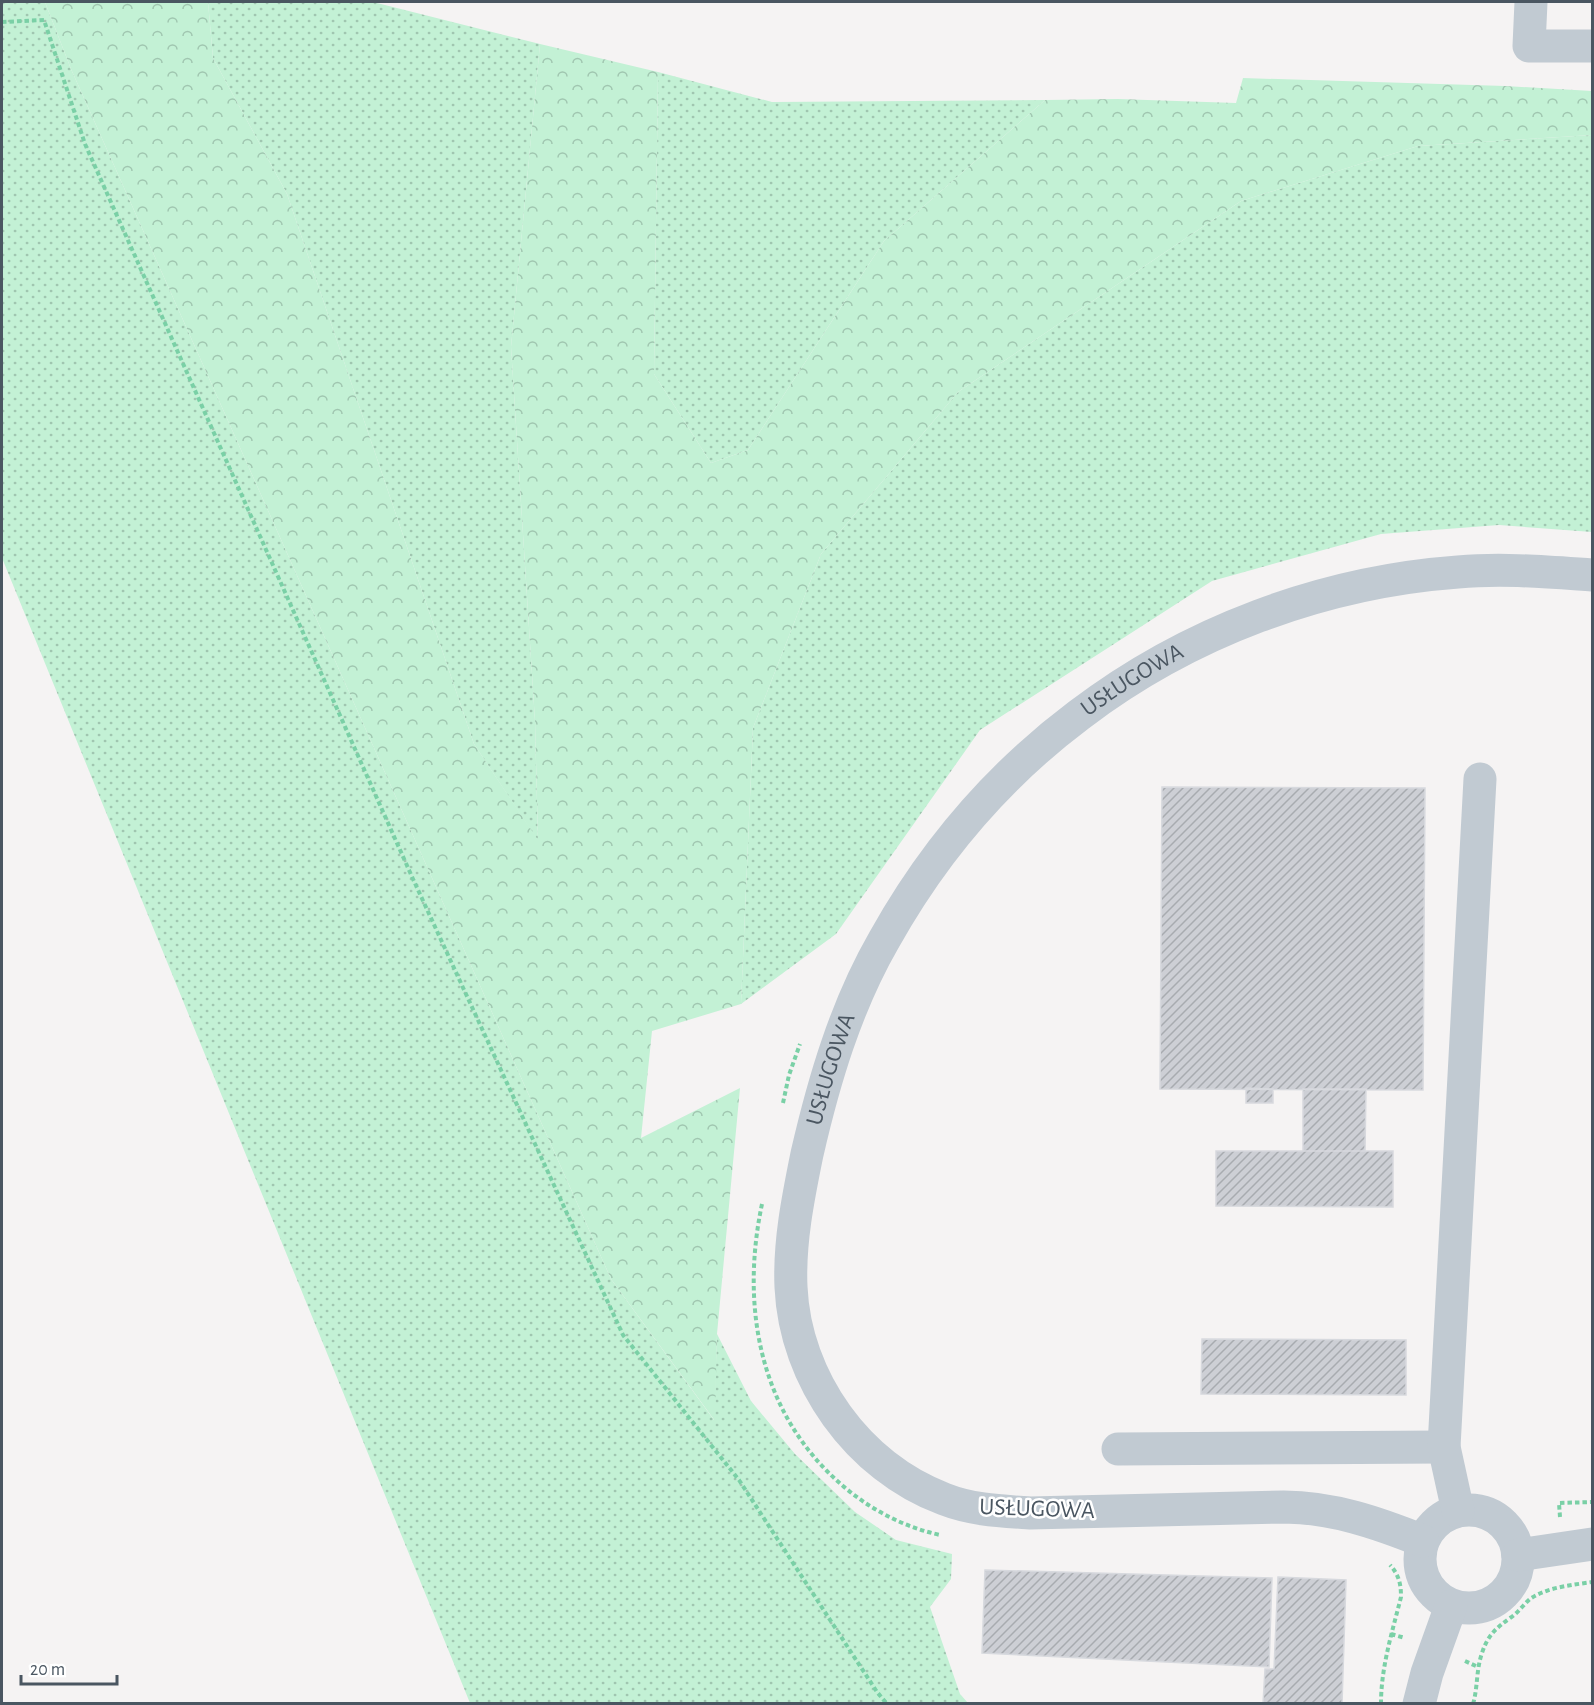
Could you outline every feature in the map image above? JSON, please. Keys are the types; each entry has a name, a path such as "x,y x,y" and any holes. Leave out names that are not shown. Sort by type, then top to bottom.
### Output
{"street":[{"path":"1531,2 1529,46 1593,46"},
{"name":"USŁUGOWA","path":"1423,1541 1381,1524 1318,1508 1018,1513 973,1508 944,1499 914,1485 885,1466 859,1444 834,1414 816,1383 803,1351 791,1289 792,1242 803,1175 823,1088 841,1035 858,992 900,912 934,861 966,820 1002,781 1078,715 1166,658 1203,640 1247,620 1331,593 1420,575 1462,571 1522,571 1593,575"},
{"path":"1458,1511 1444,1447 1480,779"},
{"path":"1118,1449 1444,1447"},
{"path":"1478,1510 1498,1519 1512,1534 1518,1555 1514,1579 1499,1599 1476,1608 1450,1606 1434,1595 1423,1579 1419,1560 1423,1541 1436,1522 1458,1511 1478,1510"},
{"path":"1518,1555 1593,1544"},
{"path":"1419,1704 1450,1606"}],"path":[{"path":"2,22 44,20 85,144 413,879 623,1335 739,1480 887,1704"},
{"path":"782,1109 789,1075 801,1042"},
{"path":"762,1201 752,1278 754,1314 762,1356 786,1418 829,1474 856,1498 888,1517 920,1531 942,1535"},
{"path":"1559,1503 1593,1502"},
{"path":"1381,1704 1384,1661 1401,1597 1398,1574 1384,1560"},
{"path":"1473,1704 1482,1653 1499,1624 1509,1619 1540,1594 1593,1582"}],"green space":[{"path":"2,2 45,2 71,69 611,1279 714,1420 717,1334 751,1401 795,1454 855,1512 896,1540 952,1554 951,1579 930,1607 960,1694 968,1703 470,1703 2,558"},
{"path":"45,2 208,2 213,58 287,194 474,744 538,840 535,721 511,347 540,44 658,72 654,374 711,463 748,450 884,241 1045,100 1118,99 1236,103 1243,78 1592,91 1592,135 1418,146 1241,201 958,392 821,554 753,728 741,1004 652,1031 641,1138 740,1088 717,1334 715,1421 611,1279 71,69"},
{"path":"208,2 373,2 540,44 511,347 535,721 538,841 474,744 287,194 213,58"},
{"path":"658,72 772,102 1045,100 884,241 748,450 711,463 654,374"},
{"path":"1592,135 1592,532 1499,525 1381,534 1212,581 980,730 836,934 741,1004 753,728 821,554 958,392 1241,201 1418,146"}],"building":[{"path":"1162,787 1425,788 1423,1090 1160,1089"},
{"path":"1246,1088 1273,1089 1273,1103 1246,1103"},
{"path":"1303,1089 1366,1089 1365,1151 1303,1151"},
{"path":"1216,1151 1393,1151 1393,1207 1216,1206"},
{"path":"1202,1339 1406,1340 1406,1395 1201,1394"},
{"path":"985,1570 1272,1578 1269,1667 982,1653"},
{"path":"1278,1577 1346,1580 1342,1704 1263,1704 1265,1669 1274,1669"}]}
